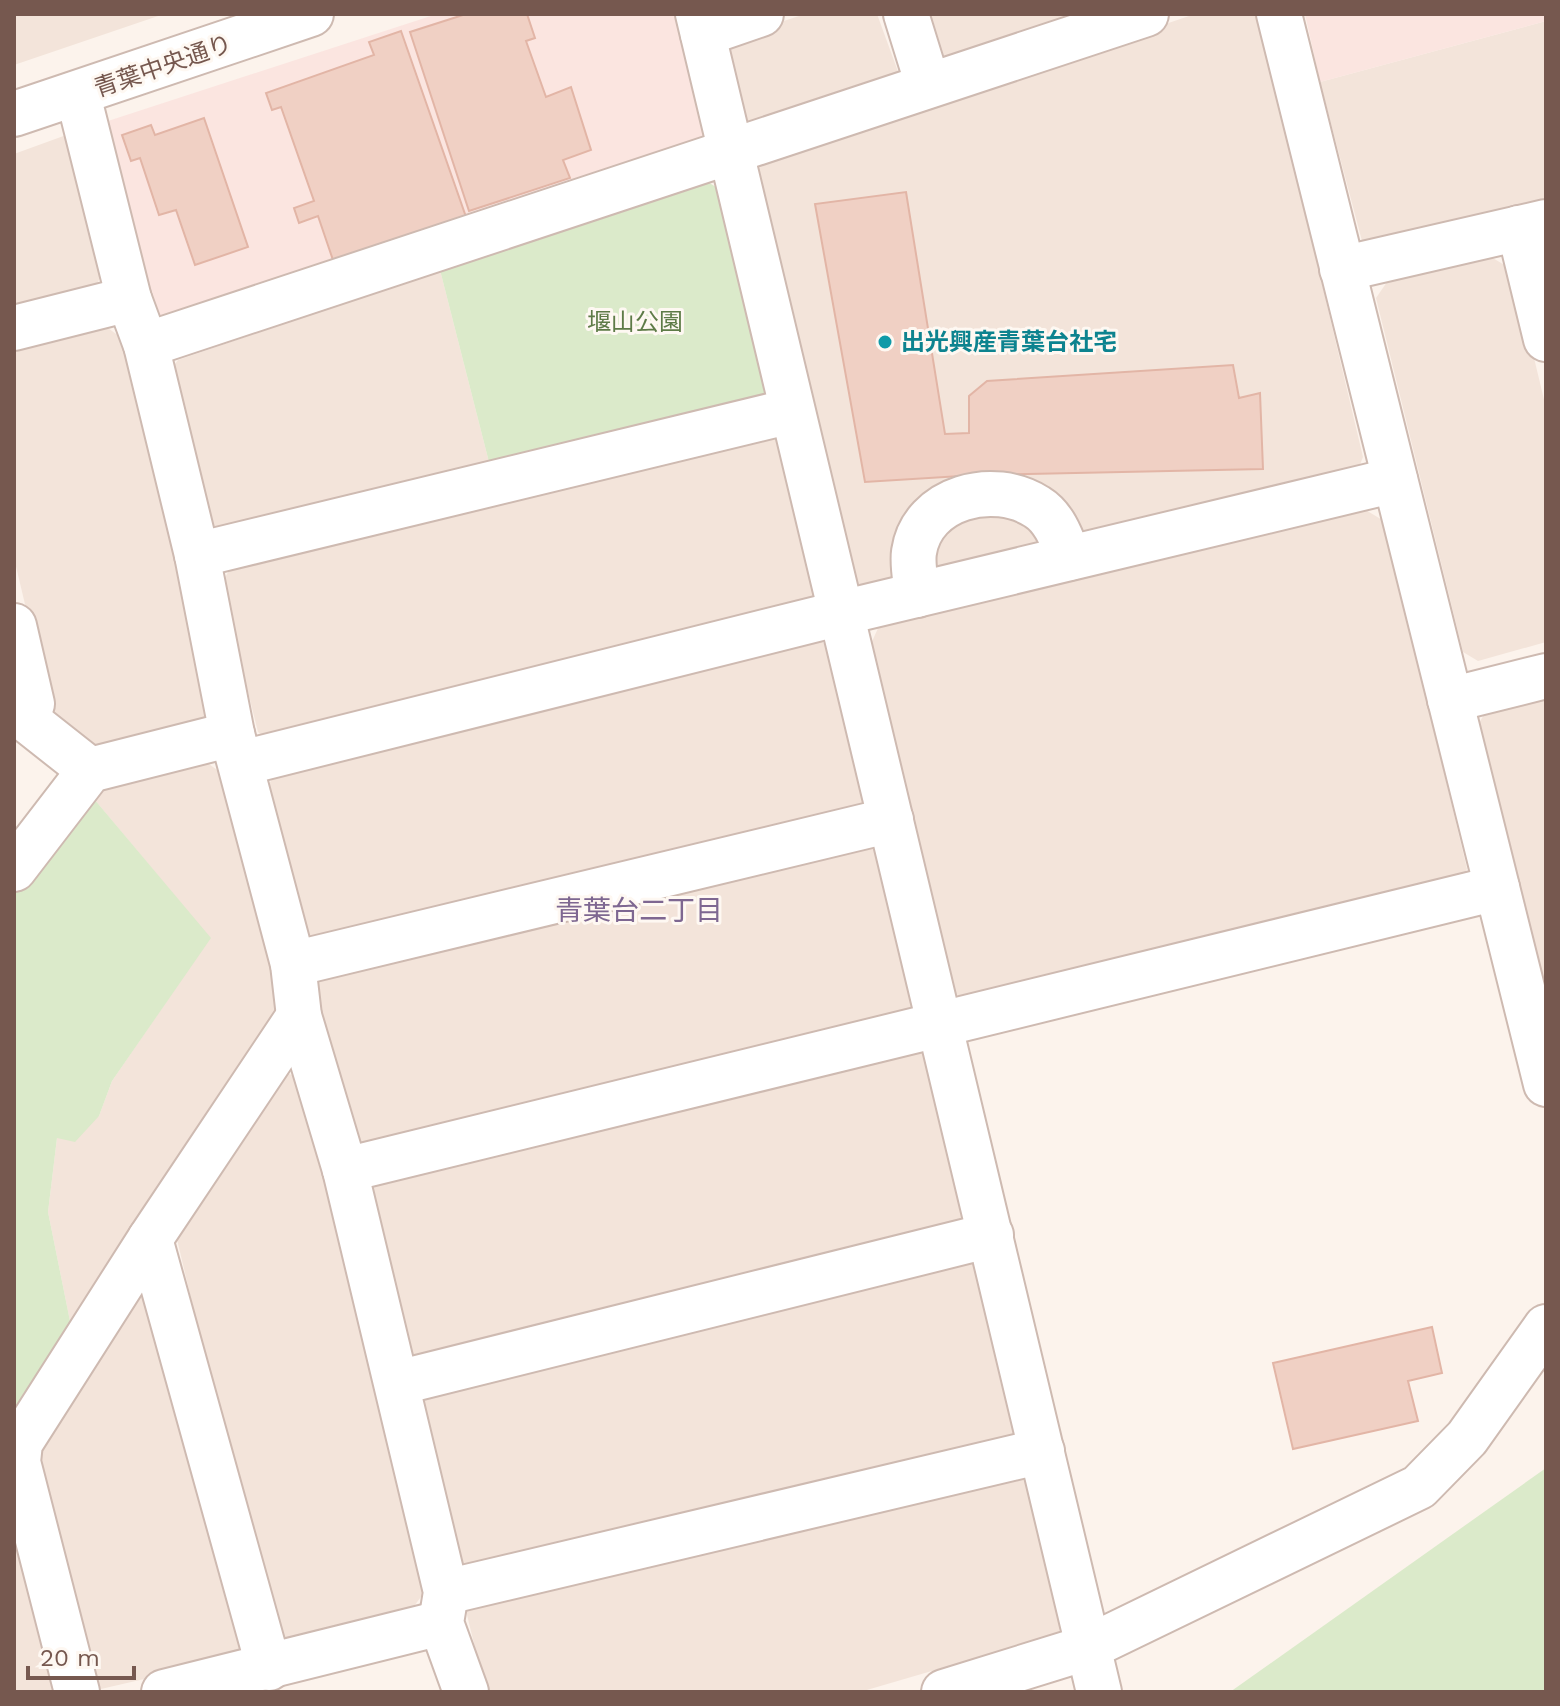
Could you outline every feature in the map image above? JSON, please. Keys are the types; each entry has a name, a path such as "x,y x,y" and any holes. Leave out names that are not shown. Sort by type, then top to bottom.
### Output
{"street":[{"name":"青葉中央通り","path":"14,114 78,95 311,14"},
{"path":"761,14 701,24 1099,1692"},
{"path":"906,14 928,85"},
{"path":"146,345 1146,14"},
{"path":"1279,14 1546,1084"},
{"path":"78,95 129,299 146,345 197,555 237,749 293,964 299,1016 345,1170 397,1383 443,1607 466,1692"},
{"path":"1342,269 1532,225 1546,339"},
{"path":"14,328 129,299"},
{"path":"197,555 791,411"},
{"path":"14,869 90,770 237,749 841,613 1395,480"},
{"path":"917,595 914,551 930,514 968,495 1007,495 1038,507 1059,532 1069,558"},
{"path":"14,626 32,704 20,714 90,770"},
{"path":"1450,700 1546,676"},
{"path":"293,964 891,820"},
{"path":"345,1170 1497,888"},
{"path":"77,1692 18,1462 20,1443 150,1239 299,1016"},
{"path":"397,1383 991,1235"},
{"path":"150,1239 269,1668"},
{"path":"944,1692 1089,1647 1419,1487 1467,1438 1546,1327"},
{"path":"164,1692 269,1668 443,1607 1042,1451"}],"shaded area":[{"path":"14,14 164,14 14,65"},
{"path":"437,14 678,14 708,133 701,145 169,323 154,314 108,121"},
{"path":"805,14 877,14 900,77 758,126 743,118 723,41"},
{"path":"929,14 1083,14 944,62"},
{"path":"1195,14 1258,14 1363,457 1357,472 869,595 851,581 754,175 767,159"},
{"path":"1305,14 1546,14 1546,21 1320,82"},
{"path":"1546,21 1546,208 1377,249 1362,241 1320,82"},
{"path":"69,134 106,269 92,291 14,311 14,154"},
{"path":"1491,257 1513,270 1546,408 1546,642 1478,661 1463,652 1376,298 1387,282"},
{"path":"440,270 491,470 221,535 208,529 169,372 178,360"},
{"path":"101,323 123,339 212,709 199,735 94,759 53,722 14,558 14,342"},
{"path":"769,433 784,445 822,595 813,611 272,742 258,732 221,584 233,564"},
{"path":"1364,509 1384,521 1467,869 1457,884 969,1002 953,992 870,646 879,626"},
{"path":"816,637 831,649 868,799 860,815 319,945 305,936 267,787 280,767"},
{"path":"1546,694 1546,1006 1479,723 1488,708"},
{"path":"206,762 227,777 283,1001 77,1330 71,1326 48,1212 57,1138 99,1116 112,1081 210,938 89,793"},
{"path":"870,844 880,854 920,1007 366,1148 356,1140 314,988 327,973"},
{"path":"916,1048 929,1059 969,1215 960,1229 415,1360 403,1348 368,1192 381,1178"},
{"path":"276,1069 300,1078 426,1590 409,1613 287,1644 271,1634 175,1231"},
{"path":"967,1259 982,1268 1020,1424 1011,1439 467,1568 453,1560 415,1402 427,1390"},
{"path":"143,1287 243,1646 235,1658 101,1689 86,1678 35,1455"},
{"path":"1020,1469 1034,1479 1065,1616 1058,1634 860,1692 486,1692 466,1611 477,1598"},
{"path":"14,1497 56,1687 54,1692 14,1692"}],"green space":[{"name":"堰山公園","path":"706,181 721,190 771,388 759,405 491,470 440,270"},
{"path":"89,793 211,938 112,1081 99,1116 75,1142 57,1138 48,1212 71,1326 14,1418 14,893"},
{"path":"1546,1468 1546,1692 1230,1692"}],"building":[{"path":"466,14 527,14 535,38 526,41 546,97 571,87 591,150 563,160 570,178 469,211 410,32"},
{"path":"401,31 466,217 334,263 318,216 299,223 294,208 314,201 281,107 272,110 266,93 374,55 369,42"},
{"path":"204,118 248,247 195,265 176,210 159,215 140,158 131,161 122,135 151,125 155,135"},
{"name":"出光興産青葉台社宅","path":"906,192 945,434 969,433 969,396 987,381 1233,365 1239,398 1260,393 1263,469 977,475 865,482 815,204"},
{"path":"1432,1327 1442,1373 1408,1381 1418,1421 1293,1449 1273,1363"}],"place":[{"name":"出光興産青葉台社宅","path":"885,342"}],"district":[{"name":"青葉台二丁目","path":"639,910"}]}
